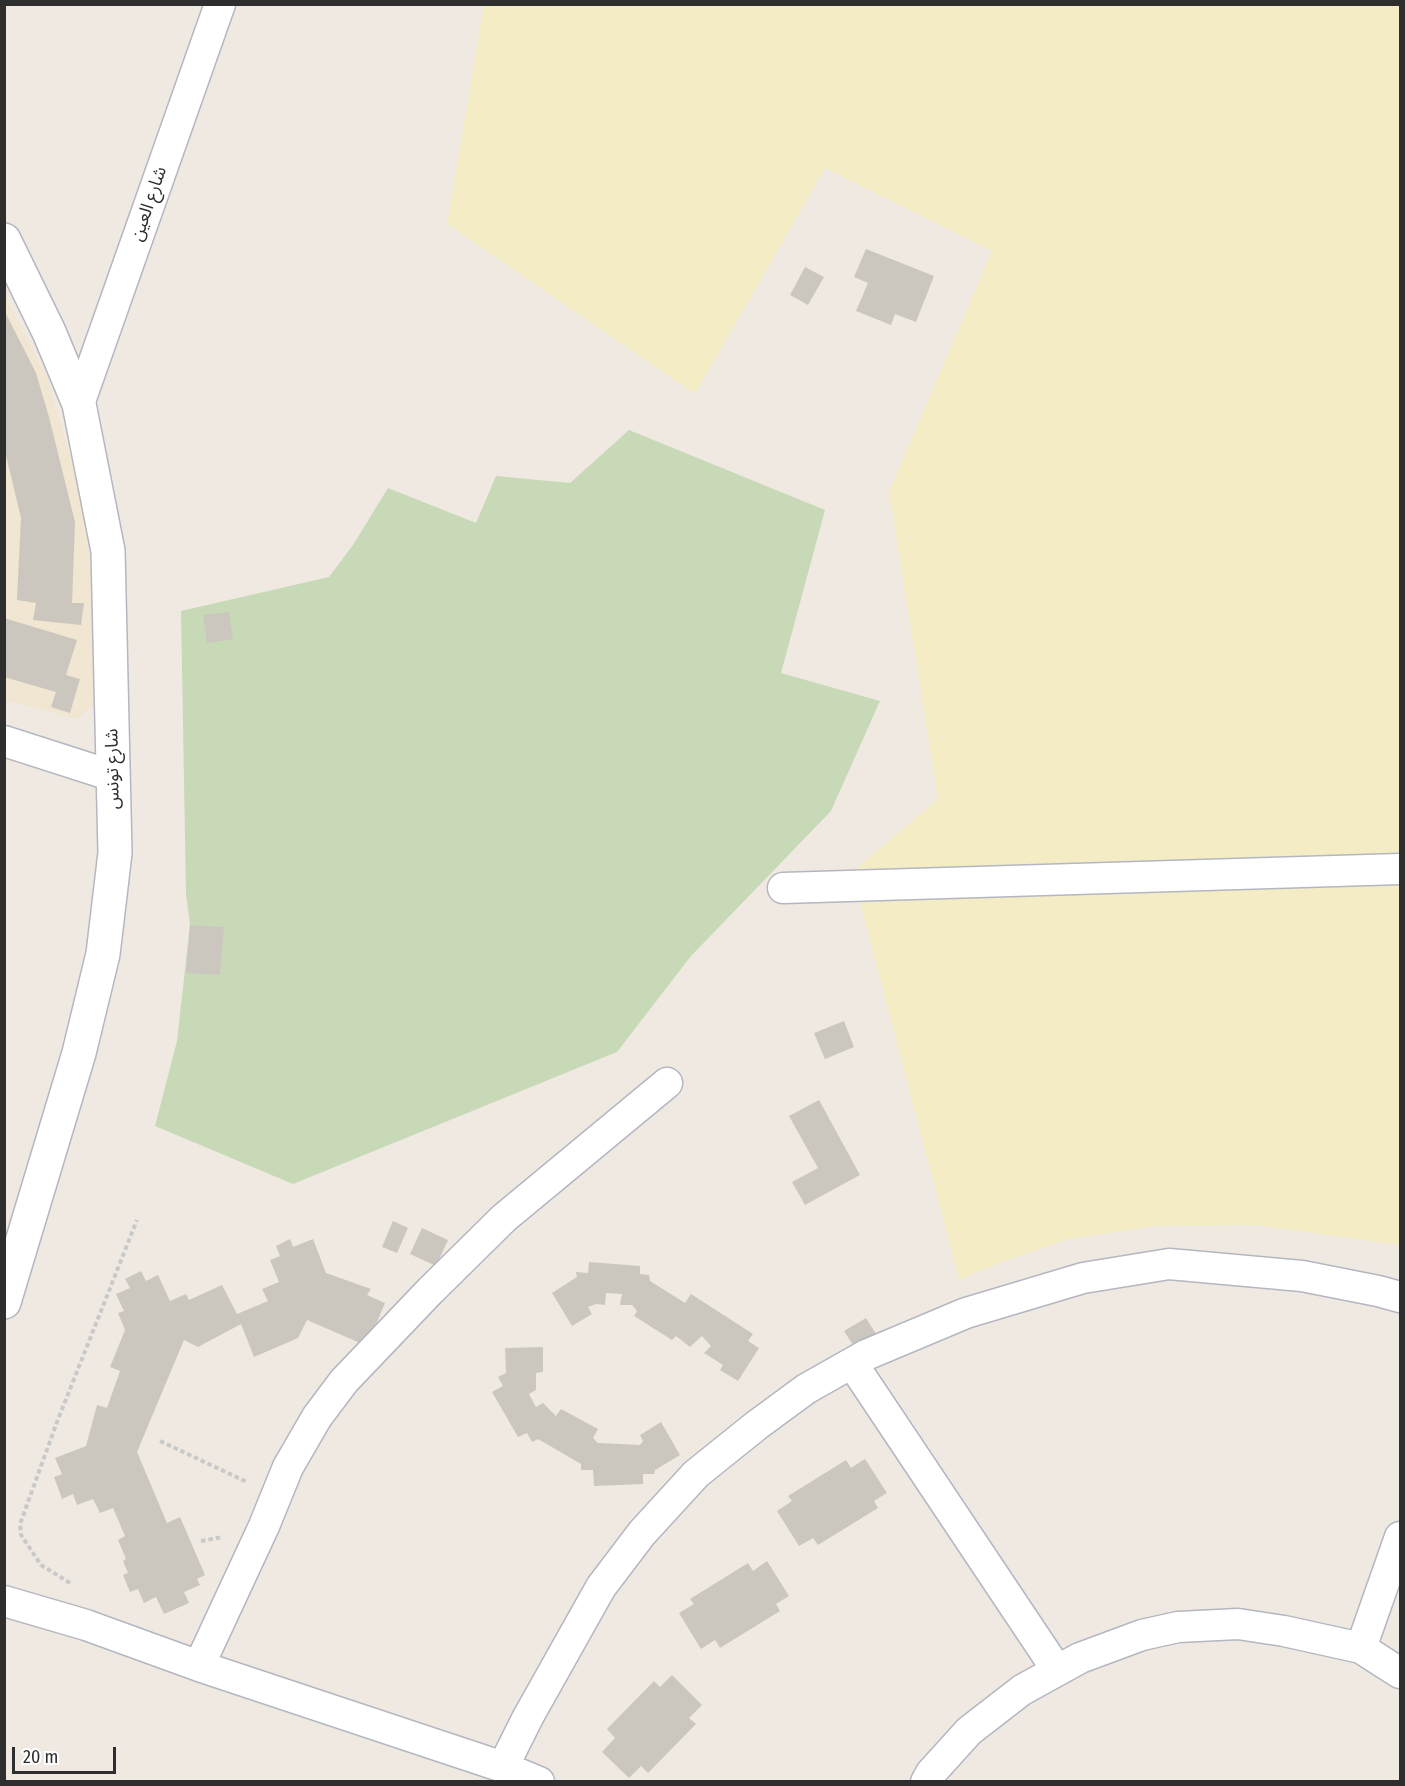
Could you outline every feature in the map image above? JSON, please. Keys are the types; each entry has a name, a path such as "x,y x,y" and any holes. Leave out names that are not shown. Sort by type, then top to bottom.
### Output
{"street":[{"name":"شارع العين","path":"79,404 220,4"},
{"name":"شارع تونس","path":"4,240 50,332 79,404 108,551 115,853 103,954 79,1053 4,1302"},
{"path":"4,741 113,776"},
{"path":"783,888 1401,870"},
{"path":"199,1666 264,1526 288,1467 317,1417 344,1381 504,1218 667,1083"},
{"path":"503,1767 528,1717 601,1587 642,1533 696,1474 806,1389 866,1355 966,1313 1083,1278 1169,1264 1302,1276 1378,1291 1401,1298"},
{"path":"852,1363 1058,1670"},
{"path":"1361,1648 1401,1538"},
{"path":"4,1601 86,1625 199,1666 503,1767 539,1782"},
{"path":"926,1782 931,1773 969,1731 1022,1690 1080,1658 1142,1635 1178,1627 1238,1624 1284,1630 1361,1648 1401,1672"}],"path":[{"path":"75,1585 65,1582 41,1565 21,1534 20,1524 57,1422 137,1220"},
{"path":"160,1442 251,1484"}],"shaded area":[{"path":"4,294 47,378 83,501 93,595 100,698 77,719 5,700"}],"sand":[{"path":"484,5 1400,5 1400,1245 1254,1225 1156,1226 1069,1239 999,1263 959,1280 852,872 938,799 889,492 992,251 825,168 695,394 447,224"}],"green space":[{"path":"629,430 825,510 781,673 880,701 831,811 691,956 617,1052 293,1184 155,1126 177,1041 190,925 186,894 181,611 329,577 353,545 388,488 476,523 496,476 570,483"}],"building":[{"path":"866,249 934,276 916,322 895,314 891,325 856,311 868,283 854,277"},
{"path":"805,267 824,277 808,305 790,295"},
{"path":"4,310 36,373 75,522 72,603 84,603 81,625 33,620 36,603 17,600 21,518 4,447"},
{"path":"229,612 233,639 207,643 203,615"},
{"path":"4,618 77,640 66,675 80,679 70,713 51,707 56,692 4,677"},
{"path":"190,925 224,927 220,975 186,973"},
{"path":"844,1021 854,1047 825,1059 814,1033"},
{"path":"819,1100 860,1175 805,1205 792,1182 818,1168 789,1116"},
{"path":"393,1221 408,1228 397,1253 382,1247"},
{"path":"422,1228 448,1240 436,1266 410,1254"},
{"path":"290,1239 293,1247 313,1239 326,1273 371,1289 367,1295 385,1303 367,1346 307,1320 298,1338 254,1357 241,1324 198,1347 184,1340 137,1452 167,1523 180,1517 205,1575 197,1579 200,1585 184,1592 189,1603 164,1614 156,1597 144,1603 138,1589 130,1592 123,1575 128,1573 123,1561 126,1559 118,1540 125,1536 113,1508 100,1513 93,1499 77,1505 73,1494 62,1499 54,1477 62,1474 55,1458 86,1446 97,1405 107,1408 120,1371 110,1367 125,1330 118,1313 124,1311 116,1294 130,1288 125,1279 141,1271 146,1281 158,1275 170,1301 186,1294 189,1300 222,1285 237,1314 268,1301 262,1289 279,1282 270,1260 280,1256 276,1246"},
{"path":"589,1262 640,1266 640,1274 649,1275 650,1281 685,1303 691,1294 753,1334 748,1341 759,1348 738,1381 720,1370 723,1365 704,1353 711,1346 702,1336 690,1347 676,1336 672,1340 634,1316 637,1311 632,1305 620,1305 622,1294 606,1293 605,1305 596,1304 588,1307 592,1314 572,1326 552,1293 577,1277 576,1272 588,1273"},
{"path":"866,1318 878,1337 856,1350 844,1331"},
{"path":"543,1347 543,1372 536,1373 536,1390 529,1394 536,1407 543,1403 556,1416 561,1409 598,1429 593,1438 598,1443 640,1445 643,1441 640,1435 661,1422 680,1455 655,1470 654,1474 643,1474 643,1484 594,1486 593,1470 581,1470 581,1464 538,1439 532,1442 527,1433 518,1437 492,1392 503,1386 498,1377 506,1373 505,1348"},
{"path":"865,1459 887,1493 874,1501 878,1508 818,1545 813,1538 799,1546 777,1511 792,1501 788,1496 846,1460 851,1468"},
{"path":"767,1561 789,1596 776,1604 780,1611 720,1648 715,1640 701,1649 679,1613 694,1604 690,1599 748,1563 753,1571"},
{"path":"672,1675 702,1705 689,1718 696,1724 648,1773 641,1766 629,1778 602,1752 615,1738 607,1729 654,1681 660,1687"}]}
